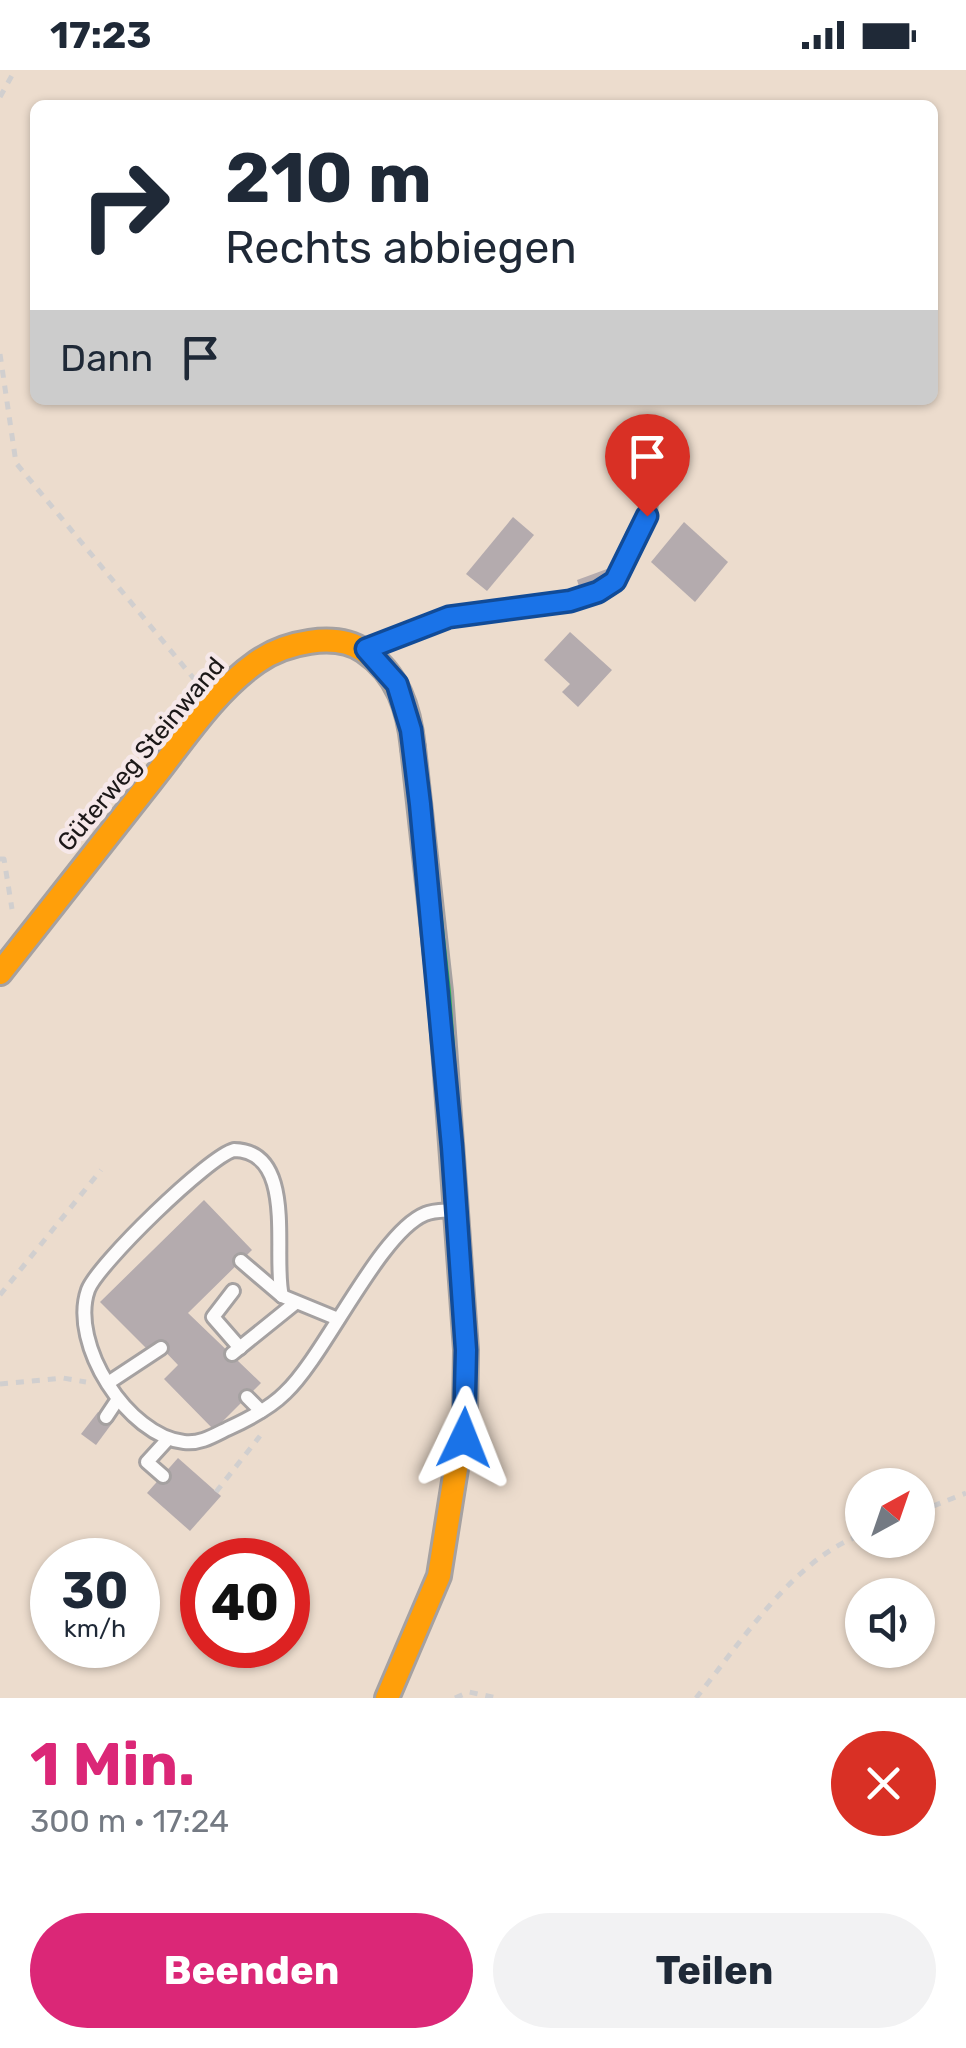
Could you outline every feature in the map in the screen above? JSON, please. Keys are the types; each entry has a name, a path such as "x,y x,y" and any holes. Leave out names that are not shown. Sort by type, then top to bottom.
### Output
{"street":[{"name":"Güterweg Steinwand","path":"0,973 214,702 257,662 287,647 334,640 366,649"},
{"path":"366,649 397,684 411,730 440,992 466,1350 464,1438 439,1576 387,1698"}],"lane":[{"path":"366,649 449,617 570,601 607,588 618,575 634,535 649,513 650,500"},
{"path":"288,1300 278,1201 271,1173 248,1152 226,1152 206,1164 90,1284 84,1304 87,1330 108,1384 138,1422 168,1439 205,1440 260,1411 291,1387 412,1223 427,1213 456,1210"},
{"path":"241,1261 288,1300 338,1320"},
{"path":"233,1291 213,1317 236,1351 288,1300"},
{"path":"108,1384 161,1348"},
{"path":"247,1397 260,1411"},
{"path":"106,1417 118,1398"},
{"path":"163,1476 147,1462 168,1439"}],"path":[{"path":"0,97 15,70"},
{"path":"0,354 16,463 214,702"},
{"path":"0,859 4,859 18,952"},
{"path":"0,1295 101,1170"},
{"path":"0,1384 63,1378 108,1384"},
{"path":"216,1492 266,1428 275,1401"},
{"path":"935,1506 966,1494"},
{"path":"696,1698 782,1592 845,1541"},
{"path":"455,1698 469,1692 497,1698"}],"shaded area":[{"path":"0,70 966,70 966,1698 0,1698"}],"building":[{"path":"513,517 534,535 487,591 466,574"},
{"path":"684,522 728,562 695,602 651,562"},
{"path":"607,569 610,579 580,590 577,580"},
{"path":"570,632 612,670 578,707 562,692 570,684 544,660"},
{"path":"204,1200 252,1250 188,1313 261,1383 214,1430 164,1379 178,1365 157,1343 149,1351 100,1302"},
{"path":"98,1412 113,1422 96,1445 81,1434"},
{"path":"178,1458 221,1496 190,1531 147,1493"}],"traffic: fast":[{"path":"413,748 440,992 466,1350 465,1412"}],"traffic: slow":[{"path":"0,973 200,718 241,674 268,655 295,645 325,641 364,651 385,670 400,694 413,748"},
{"path":"387,1698 439,1576 465,1412"}],"route":[{"path":"464,1438 466,1350 452,1147 440,992 411,730 397,684 366,649 449,617 570,601 607,588 615,581 634,535 647,516"}]}
